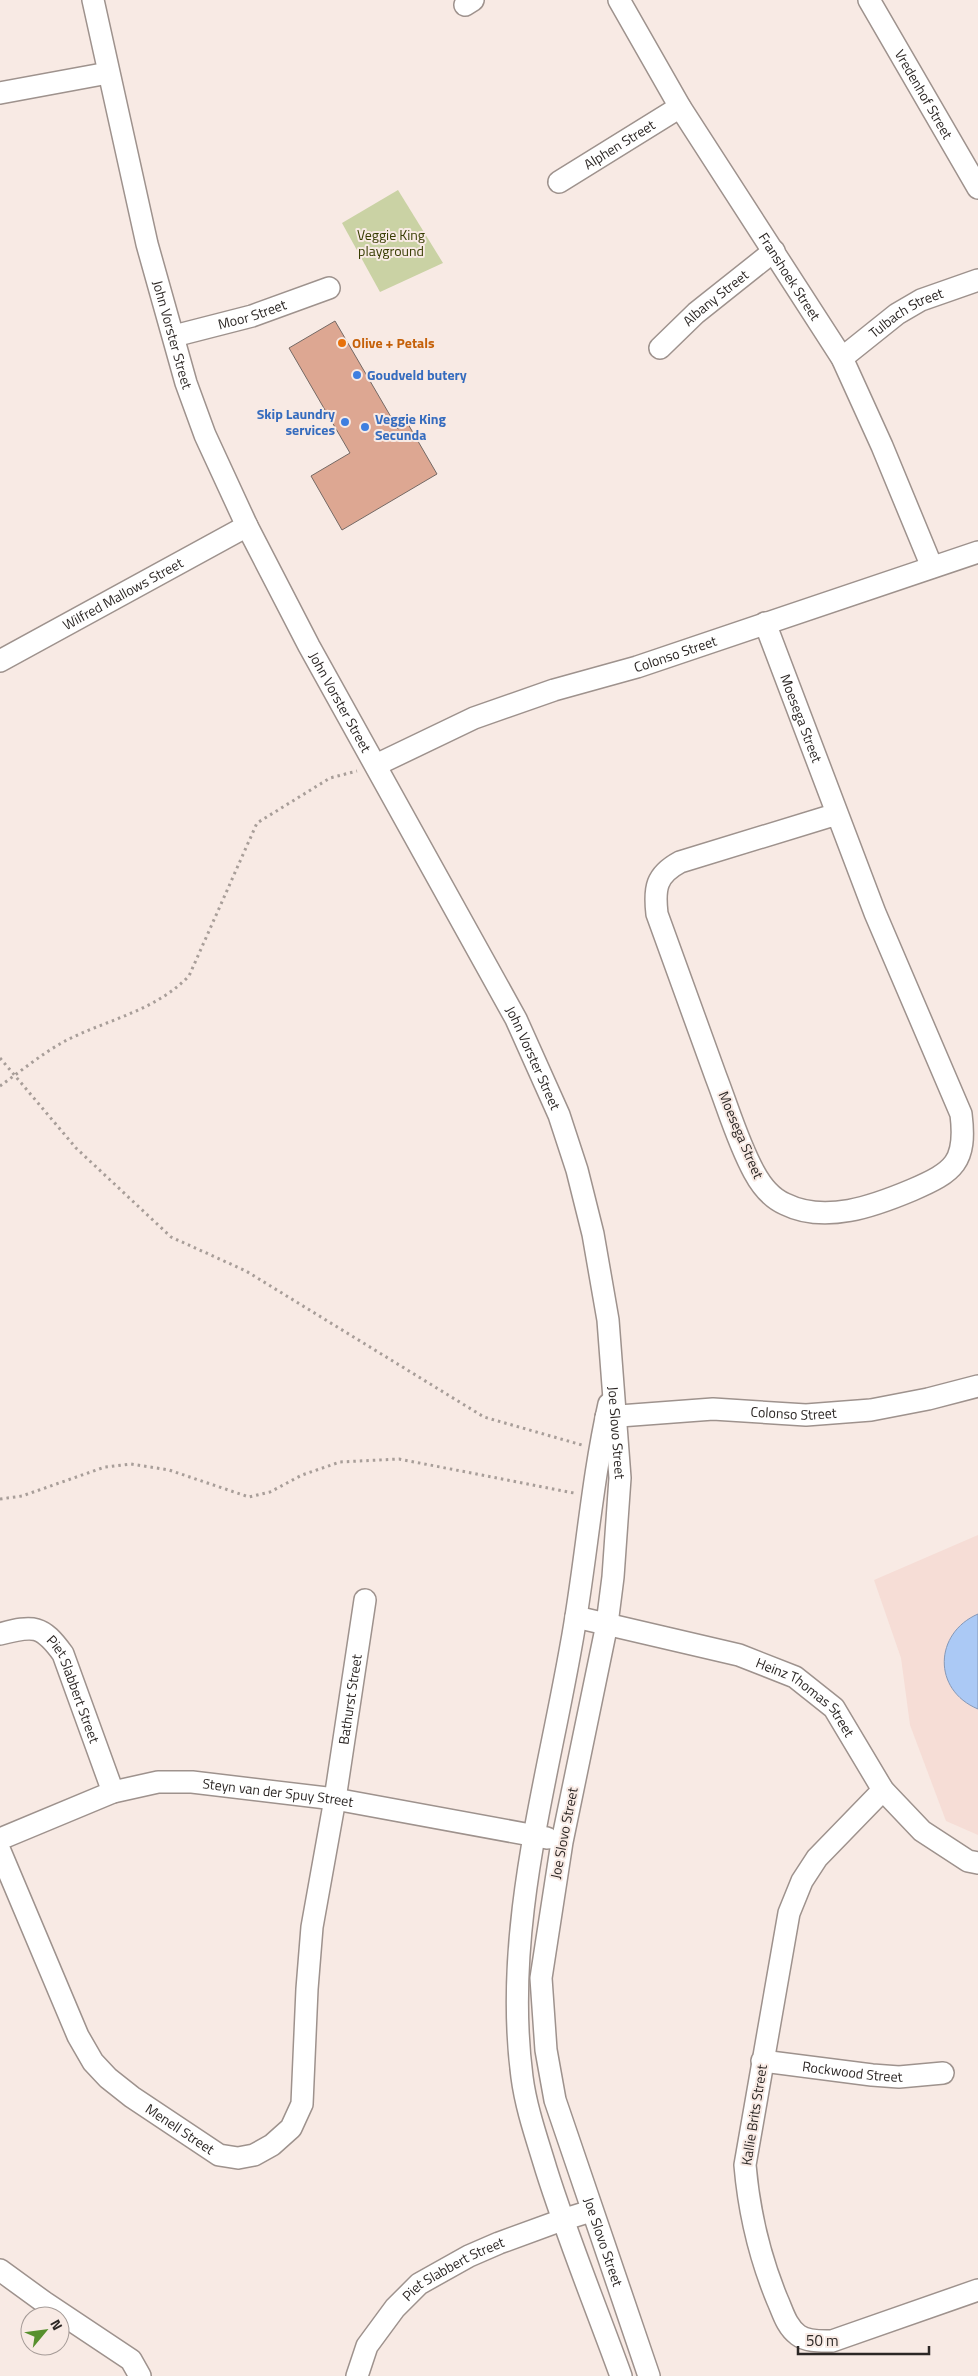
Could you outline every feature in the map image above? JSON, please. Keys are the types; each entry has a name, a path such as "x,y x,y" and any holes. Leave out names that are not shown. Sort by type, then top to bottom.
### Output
{"street":[{"name":"John Vorster Street","path":"93,0 147,244 186,383 205,435 246,526 314,654 516,1019 560,1115 578,1170 593,1234 608,1320 612,1389"},
{"name":"Franshoek Street","path":"619,0 680,107 842,358 890,464 932,567"},
{"name":"Vredenhof Street","path":"869,0 978,188"},
{"path":"0,93 108,73"},
{"name":"Alphen Street","path":"559,182 680,107"},
{"name":"Albany Street","path":"660,348 696,313 774,251"},
{"name":"Tulbach Street","path":"842,358 897,314 921,300 978,280"},
{"name":"Moor Street","path":"174,336 252,316 329,288"},
{"name":"Wilfred Mallows Street","path":"0,661 246,526"},
{"name":"Colonso Street","path":"376,766 474,718 554,690 637,667 978,552"},
{"name":"Moesega Street","path":"765,623 875,913 961,1114 963,1136 958,1160 945,1174 912,1190 870,1206 847,1211 822,1213 784,1204 767,1192 754,1172 732,1119 656,914 655,896 659,878 668,868 680,862 837,814"},
{"name":"Colonso Street","path":"612,1417 713,1409 806,1415 871,1410 928,1400 978,1386"},
{"name":"Joe Slovo Street","path":"612,1389 612,1417 620,1478 614,1577 607,1624 562,1842 541,1978 546,2050 554,2100 649,2376"},
{"name":"Joe Slovo Street","path":"612,1417 599,1450 576,1617 555,1736 533,1835 516,1989 516,2025 522,2080 536,2139 562,2220 621,2376"},
{"name":"Bathurst Street","path":"335,1799 365,1600"},
{"name":"Heinz Thomas Street","path":"576,1617 739,1656 795,1677 834,1708 883,1790 922,1831 968,1861 978,1863"},
{"name":"Piet Slabbert Street","path":"0,1634 21,1628 36,1629 52,1639 63,1654 113,1792"},
{"name":"Steyn van der Spuy Street","path":"0,1839 113,1792 158,1782 192,1782 335,1799 562,1842"},
{"name":"Kallie Brits Street","path":"883,1790 817,1858 802,1881 789,1914 745,2165 748,2206 764,2267 788,2325 799,2336 814,2341 832,2341 978,2290"},
{"name":"Menell Street","path":"0,1851 78,2036 93,2062 108,2078 132,2098 219,2155 238,2158 254,2155 272,2145 291,2128 302,2104 305,2075 306,1990 312,1927 335,1799"},
{"name":"Rockwood Street","path":"762,2061 899,2077 943,2073"},
{"name":"Piet Slabbert Street","path":"356,2376 367,2346 395,2308 419,2284 468,2256 562,2220 591,2211"},
{"path":"0,2270 131,2360 140,2376"}],"path":[{"path":"0,1086 66,1040 147,1006 174,992 189,976 257,823 330,778 376,766"},
{"path":"0,1058 76,1148 171,1237 246,1271 484,1417 599,1450"},
{"path":"0,1499 22,1496 106,1467 131,1464 169,1470 249,1497 270,1492 302,1475 340,1462 399,1459 592,1497"}],"shaded area":[{"path":"978,1535 978,1835 946,1821 910,1725 901,1658 874,1580"}],"green space":[{"name":"Veggie King playground","path":"398,190 443,263 380,292 342,223"}],"water":[{"path":"978,1614 978,1709 963,1700 952,1689 946,1676 944,1662 947,1647 953,1634 963,1623"}],"building":[{"name":"Veggie King Secunda","path":"335,321 398,429 408,424 437,474 342,530 311,476 350,453 289,348"}],"place":[{"name":"Olive + Petals","path":"342,343"},
{"name":"Goudveld butery","path":"357,375"},
{"name":"Skip Laundry services","path":"345,422"},
{"name":"Veggie King Secunda","path":"365,427"}]}
